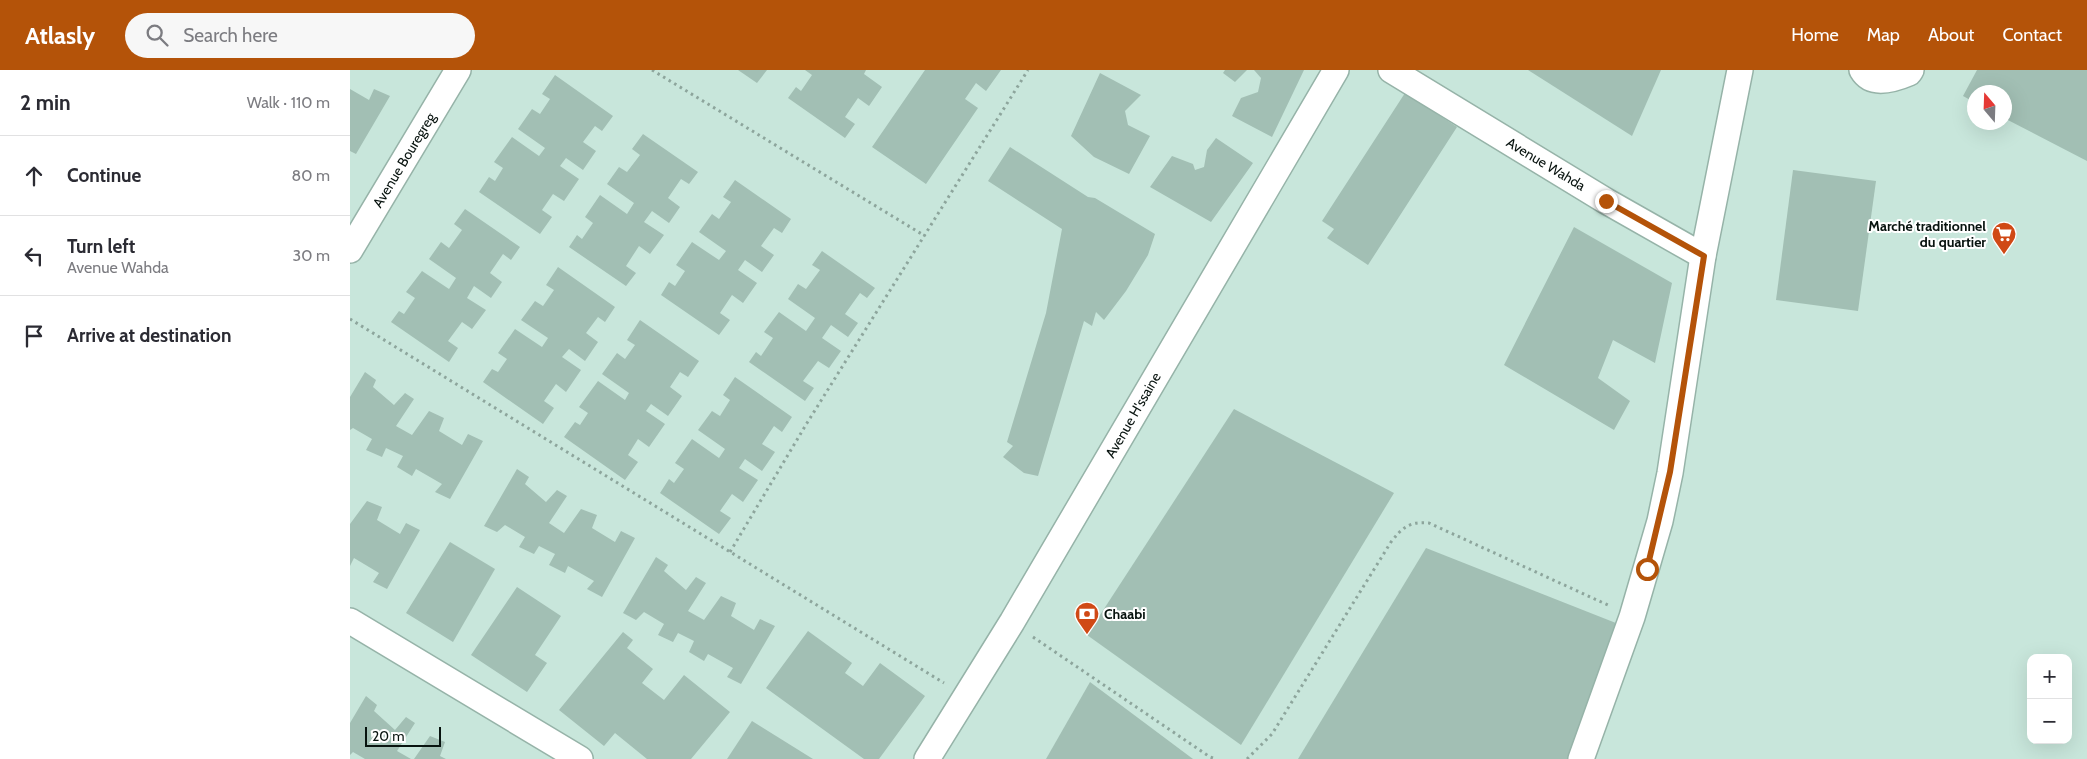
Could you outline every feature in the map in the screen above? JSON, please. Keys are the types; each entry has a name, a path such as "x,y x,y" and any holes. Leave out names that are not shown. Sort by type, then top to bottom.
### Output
{"street":[{"name":"Avenue Bouregreg","path":"350,250 458,70"},
{"name":"Avenue H'ssaine","path":"927,759 1012,622 1336,70"},
{"name":"Avenue Wahda","path":"1391,70 1606,201 1704,256"},
{"path":"1581,759 1632,617 1647,569 1670,472 1704,256 1740,70"},
{"path":"1862,70 1865,74 1880,81 1899,77 1910,73 1911,70"},
{"path":"350,621 580,759"}],"path":[{"path":"652,70 925,236"},
{"path":"730,552 807,423 1028,70"},
{"path":"350,319 966,697"},
{"path":"1247,759 1272,734 1391,542 1402,528 1409,524 1428,523 1632,617"},
{"path":"1012,622 1185,740 1216,759"}],"building":[{"path":"738,70 767,70 757,83"},
{"path":"805,70 866,70 864,74 882,87 869,106 858,98 845,117 855,124 845,138 788,98 796,87 801,91 812,75"},
{"path":"925,70 1001,70 986,91 976,83 965,99 978,108 926,184 872,147"},
{"path":"1225,70 1247,70 1235,82 1223,73"},
{"path":"1254,70 1304,70 1272,137 1232,116 1241,98 1258,92 1261,78"},
{"path":"1528,70 1661,70 1632,136"},
{"path":"1977,70 2087,70 2087,161 2012,122 2012,85 1969,85"},
{"path":"1100,73 1141,95 1125,111 1128,125 1150,136 1129,174 1094,157 1071,136"},
{"path":"555,75 613,116 602,131 595,126 583,142 596,151 583,170 566,158 560,166 579,179 564,201 553,194 542,210 552,217 540,234 479,192 489,177 495,181 503,168 494,162 512,137 539,156 545,148 518,129 532,109 540,114 550,99 542,94"},
{"path":"350,89 369,100 374,89 390,96 356,154 350,151"},
{"path":"1967,89 1967,98 1963,96"},
{"path":"1405,93 1457,127 1368,265 1327,238 1334,229 1322,221"},
{"path":"643,134 698,172 689,184 681,179 668,198 680,207 669,223 652,211 644,222 664,235 650,254 639,246 626,266 636,273 626,286 569,247 577,235 582,239 593,223 585,217 600,195 627,214 634,203 607,184 619,167 627,172 640,155 632,149"},
{"path":"1216,138 1253,163 1211,222 1150,187 1172,156 1193,164 1195,170 1204,167 1207,150"},
{"path":"1010,147 1088,197 1095,198 1155,234 1148,255 1126,291 1104,320 1096,312 1092,326 1084,321 1038,476 1024,473 1003,457 1013,446 1007,442 1046,313 1062,229 988,181"},
{"path":"1793,170 1876,181 1858,311 1776,300"},
{"path":"735,180 791,219 782,233 774,228 761,246 774,255 762,272 745,260 738,270 757,283 743,303 732,295 720,313 730,320 719,335 661,295 669,282 675,286 685,271 676,265 692,242 719,260 726,251 699,232 712,214 719,219 731,202 723,197"},
{"path":"465,209 520,247 511,260 503,254 490,273 502,282 491,298 474,286 467,298 486,310 472,329 462,322 448,341 458,348 449,362 391,322 399,311 404,314 415,298 406,292 422,271 449,289 456,278 429,259 441,242 449,248 462,230 454,224"},
{"path":"1574,227 1672,283 1655,363 1613,340 1598,378 1630,401 1614,430 1504,365"},
{"path":"822,251 875,288 867,298 860,293 845,314 858,323 848,337 831,325 822,338 841,351 829,368 818,361 803,381 814,388 805,401 749,362 756,352 761,356 773,338 764,332 779,312 806,331 815,318 788,299 798,284 806,289 820,270 812,265"},
{"path":"558,267 615,307 605,322 598,317 586,333 598,342 585,361 569,349 562,357 581,370 566,392 556,384 544,401 554,408 543,424 483,382 492,369 498,372 507,359 498,353 515,329 542,347 548,338 521,320 535,301 543,306 554,290 546,285"},
{"path":"640,320 699,361 688,377 680,372 670,387 682,396 668,416 651,404 646,411 665,424 649,447 638,439 628,455 638,462 625,480 564,437 575,422 580,425 588,413 579,407 598,381 625,400 629,393 602,374 617,353 625,359 635,345 627,340"},
{"path":"365,372 376,380 373,387 394,405 405,393 414,399 396,426 412,435 429,411 444,418 439,431 462,445 468,434 483,441 450,499 435,492 442,484 416,469 412,476 397,467 403,456 386,448 382,457 366,450 372,439 353,428 350,430 350,397"},
{"path":"735,377 792,417 782,432 774,426 762,444 775,452 762,471 745,459 739,468 758,480 743,502 732,494 720,511 731,518 719,534 660,493 669,479 674,483 684,469 675,463 692,439 719,458 725,449 698,430 712,411 720,416 730,400 723,395"},
{"path":"1234,409 1394,493 1241,745 1087,635"},
{"path":"517,469 529,477 525,484 546,502 557,490 567,496 549,523 564,533 581,509 597,515 592,528 615,542 621,531 635,538 602,597 587,589 594,581 568,566 565,573 549,565 555,554 539,546 534,554 519,547 525,537 505,525 497,532 484,526"},
{"path":"367,501 382,507 377,520 400,534 406,523 420,530 387,589 373,582 379,573 354,558 350,566 350,524"},
{"path":"450,542 495,569 453,642 406,613"},
{"path":"1426,548 1626,627 1576,759 1298,759"},
{"path":"656,557 668,565 664,571 686,590 696,577 706,583 688,611 704,620 721,596 736,603 731,616 754,630 760,619 775,626 741,684 727,677 733,668 708,654 704,661 689,652 694,641 678,633 673,642 658,635 664,624 644,612 636,620 623,613"},
{"path":"517,587 561,616 535,655 547,663 527,692 471,655"},
{"path":"808,631 852,663 845,673 863,686 880,663 925,696 879,759 864,759 766,688"},
{"path":"623,632 633,640 627,648 653,669 642,683 664,700 684,675 730,712 691,759 647,759 615,733 604,746 559,710"},
{"path":"1090,682 1193,759 1046,759"},
{"path":"366,696 377,705 374,711 395,730 406,717 415,723 397,751 411,759 365,759 353,752 350,755 350,723"},
{"path":"752,721 813,759 727,759"},
{"path":"430,736 445,742 440,756 446,759 414,759"}],"place":[{"name":"Marché traditionnel du quartier","path":"2004,255"},
{"name":"Chaabi","path":"1087,635"}],"route":[{"path":"1606,201 1704,256 1670,472 1660,521 1647,569"}]}
